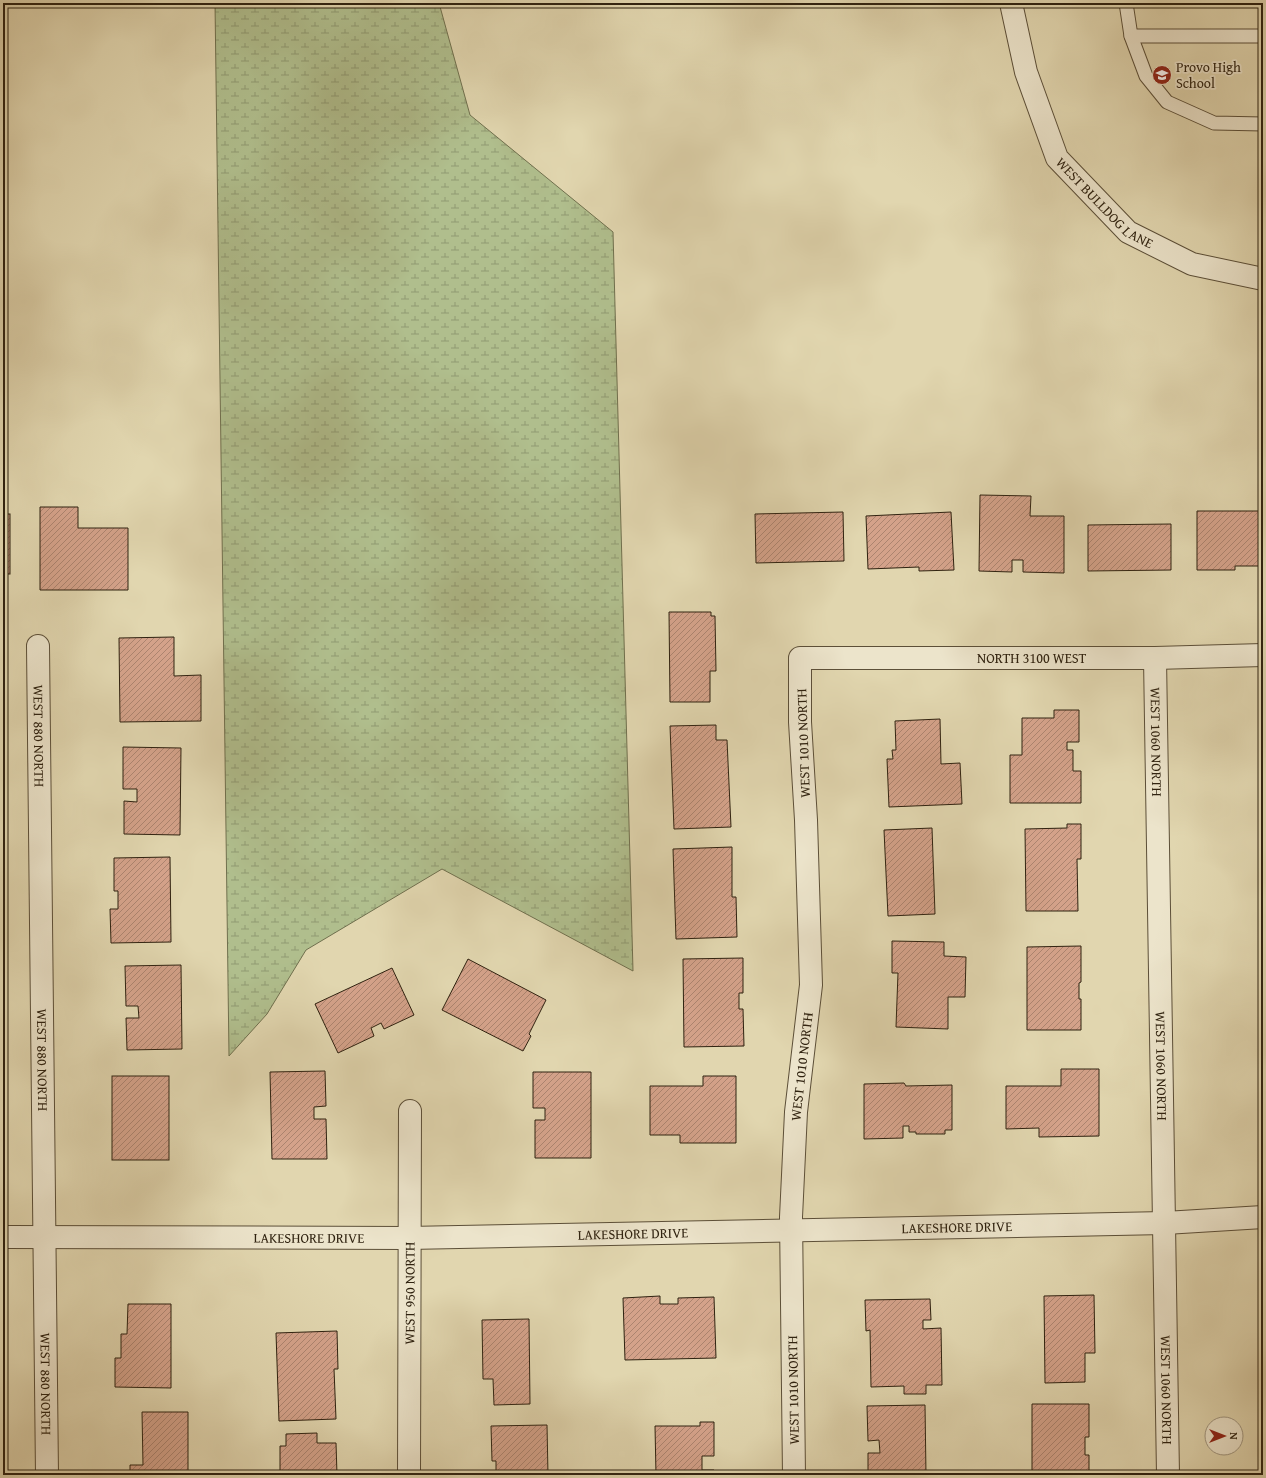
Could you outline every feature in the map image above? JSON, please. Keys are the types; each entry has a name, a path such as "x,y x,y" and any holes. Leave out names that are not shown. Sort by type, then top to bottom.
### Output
{"street":[{"name":"WEST BULLDOG LANE","path":"1011,3 1026,72 1057,158 1128,232 1192,264 1263,279"},
{"name":"WEST 880 NORTH","path":"38,646 47,1475"},
{"name":"NORTH 3100 WEST","path":"800,658 1155,658 1263,655"},
{"name":"WEST 1010 NORTH","path":"794,1475 790,1231 796,1112 811,985 806,820 800,722 800,658"},
{"name":"WEST 1060 NORTH","path":"1155,658 1168,1475"},
{"name":"WEST 950 NORTH","path":"409,1475 408,1238 410,1111"},
{"name":"LAKESHORE DRIVE","path":"3,1237 408,1238 1165,1223 1263,1217"}],"lane":[{"path":"1126,3 1131,36 1146,76 1167,102 1214,123 1263,124"},
{"path":"1131,36 1263,36"}],"green space":[{"path":"215,3 439,3 470,115 613,232 633,971 442,869 306,950 267,1014 229,1056"}],"building":[{"path":"980,495 1031,496 1030,516 1064,516 1064,573 1023,572 1023,560 1012,560 1012,572 979,571"},
{"path":"40,507 78,507 78,528 128,528 128,590 40,590"},
{"path":"1197,511 1263,511 1263,566 1235,566 1235,570 1197,570"},
{"path":"843,512 844,561 756,563 755,514"},
{"path":"951,512 954,570 919,571 919,567 868,569 866,516"},
{"path":"3,514 10,514 10,574 3,574"},
{"path":"1171,524 1171,570 1088,571 1088,525"},
{"path":"669,612 711,612 711,616 715,616 716,671 710,671 710,702 670,702"},
{"path":"174,637 174,676 201,675 201,721 120,722 119,638"},
{"path":"1054,710 1079,710 1079,742 1067,742 1067,750 1073,750 1073,771 1081,771 1081,803 1010,803 1010,755 1022,755 1022,718 1054,718"},
{"path":"940,719 941,764 960,763 962,804 889,807 887,759 893,759 892,750 896,750 895,721"},
{"path":"716,725 716,740 727,740 731,827 674,829 670,726"},
{"path":"123,747 181,748 180,835 124,834 124,801 137,802 137,789 123,789"},
{"path":"1067,824 1081,824 1081,859 1077,859 1078,911 1026,911 1025,829 1067,828"},
{"path":"932,828 935,914 888,916 884,830"},
{"path":"732,847 732,897 736,897 737,937 676,939 673,849"},
{"path":"170,857 171,942 111,943 110,909 118,909 118,891 114,891 114,858"},
{"path":"892,941 944,942 944,956 966,957 965,997 948,997 948,1029 896,1027 898,973 892,973"},
{"path":"1081,946 1081,982 1079,983 1079,999 1081,999 1081,1030 1027,1030 1027,947"},
{"path":"743,958 743,993 739,993 739,1009 743,1009 744,1046 684,1047 683,959"},
{"path":"468,959 546,1000 529,1034 531,1036 523,1051 442,1010"},
{"path":"181,965 182,1049 127,1050 126,1018 139,1018 138,1006 126,1006 125,966"},
{"path":"392,968 414,1015 384,1029 381,1023 371,1028 374,1036 338,1053 315,1004"},
{"path":"1061,1069 1099,1069 1099,1136 1039,1137 1039,1128 1006,1129 1006,1086 1061,1086"},
{"path":"325,1071 326,1106 314,1107 314,1119 326,1119 327,1159 272,1159 270,1072"},
{"path":"533,1072 591,1072 591,1158 535,1158 535,1120 545,1120 545,1108 533,1108"},
{"path":"112,1076 169,1076 169,1160 112,1160"},
{"path":"703,1076 736,1076 736,1143 680,1143 680,1135 650,1135 650,1086 703,1086"},
{"path":"904,1083 906,1086 952,1085 952,1130 945,1130 945,1134 916,1134 916,1132 909,1132 909,1126 903,1126 903,1138 864,1139 864,1084"},
{"path":"1094,1295 1095,1353 1085,1353 1085,1382 1045,1383 1044,1296"},
{"path":"660,1296 660,1304 678,1304 678,1298 714,1297 716,1358 625,1360 623,1298"},
{"path":"930,1299 931,1320 923,1320 923,1329 941,1328 942,1385 926,1385 926,1394 904,1394 904,1386 871,1387 870,1330 866,1331 865,1300"},
{"path":"128,1304 171,1304 171,1388 115,1387 115,1358 121,1358 121,1334 127,1334"},
{"path":"529,1319 530,1404 494,1405 493,1379 483,1379 482,1320"},
{"path":"337,1331 338,1369 334,1369 336,1419 279,1421 276,1333"},
{"path":"1032,1404 1089,1404 1089,1437 1085,1437 1085,1455 1089,1455 1089,1475 1032,1475"},
{"path":"925,1405 926,1475 868,1475 868,1453 880,1453 879,1440 868,1441 867,1406"},
{"path":"142,1412 188,1412 188,1475 130,1475 130,1465 143,1465"},
{"path":"700,1422 714,1422 714,1456 702,1456 702,1470 714,1470 714,1475 656,1475 655,1426 700,1426"},
{"path":"547,1425 548,1475 496,1475 496,1461 492,1461 491,1426"},
{"path":"317,1433 317,1443 336,1443 337,1475 280,1475 280,1446 286,1446 286,1434"}],"place":[{"name":"Provo High School","path":"1162,75"}]}
